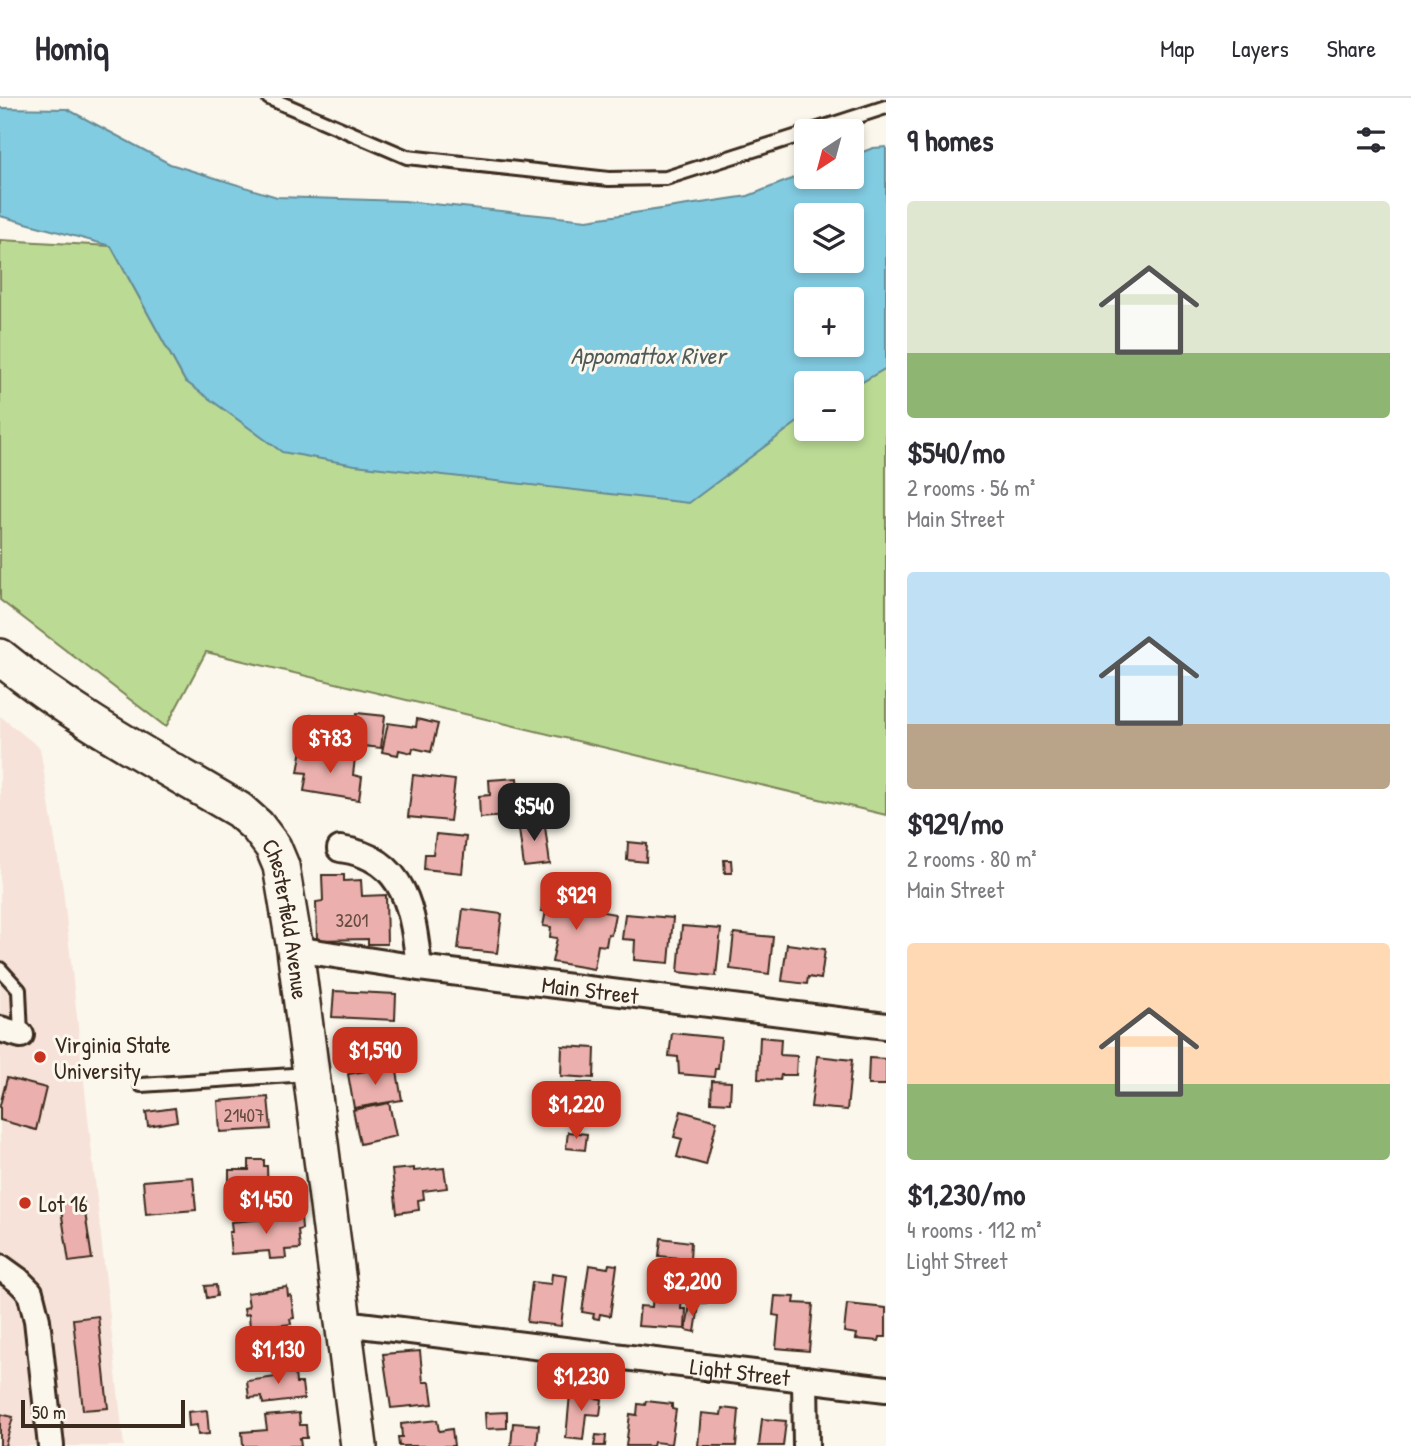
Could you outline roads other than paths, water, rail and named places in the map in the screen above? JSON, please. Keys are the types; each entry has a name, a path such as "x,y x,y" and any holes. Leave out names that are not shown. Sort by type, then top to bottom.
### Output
{"main road":[{"name":"Chesterfield Avenue","path":"0,657 26,679 82,718 239,810 257,826 281,866 295,948 359,1446"}],"street":[{"path":"340,849 355,851 374,859 389,871 402,891 414,919 419,968"},
{"name":"Main Street","path":"295,948 419,968 886,1026"},
{"path":"0,1267 30,1292 37,1320 51,1446"},
{"name":"Light Street","path":"344,1323 886,1389"},
{"path":"805,1379 806,1446"}],"lane":[{"path":"269,98 407,157 609,179 666,178 794,137"},
{"path":"849,119 886,107"},
{"path":"0,968 19,990 10,1032"},
{"path":"141,1085 311,1074"}],"water":[{"name":"Appomattox River","path":"0,108 67,109 170,164 277,197 404,201 587,220 748,196 794,178 794,189 864,189 864,151 886,147 886,368 864,381 864,371 794,371 794,425 689,503 355,465 282,452 185,381 111,246 0,216"}],"place":[{"name":"Virginia State University","path":"40,1057"},
{"name":"Lot 16","path":"25,1203"}]}
